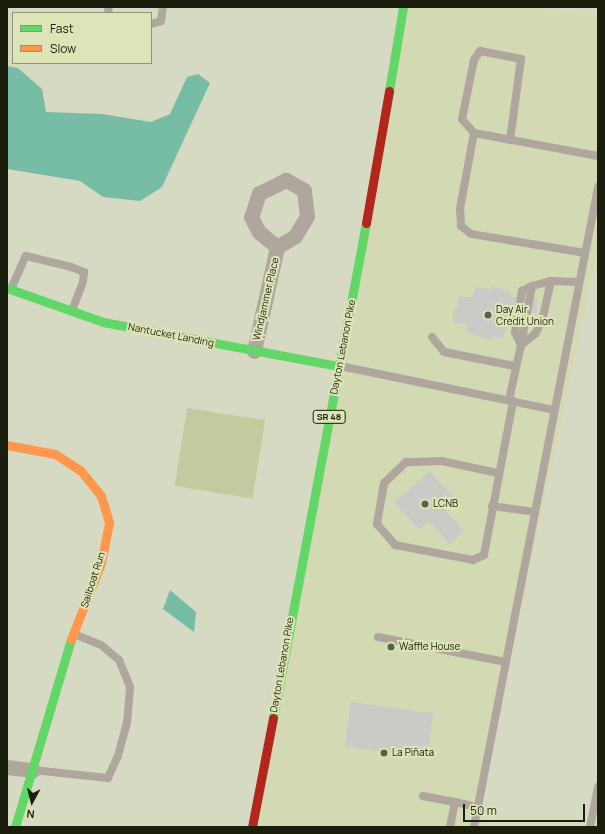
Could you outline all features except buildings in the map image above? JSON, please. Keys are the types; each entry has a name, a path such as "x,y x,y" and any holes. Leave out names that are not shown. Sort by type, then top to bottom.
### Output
{"main road":[{"name":"Dayton Lebanon Pike","path":"252,827 339,366 403,7"},
{"name":"Nantucket Landing","path":"9,289 103,322 339,366"},
{"name":"Sailboat Run","path":"7,445 55,454 81,472 101,496 109,523 101,563 74,634 15,827"}],"street":[{"name":"Windjammer Place","path":"254,351 277,247"},
{"path":"7,767 33,770"}],"lane":[{"path":"152,24 161,20 163,7"},
{"path":"510,140 521,59 480,51 474,60 462,119 474,133 510,140 598,156"},
{"path":"474,133 460,209 462,226 471,234 585,253"},
{"path":"474,827 598,187"},
{"path":"9,289 26,256 71,267 84,272 83,282 71,310"},
{"path":"498,473 442,461 406,462 384,483 377,524 395,545 473,560 484,555 511,401 515,366 521,345 532,286 550,281 580,282"},
{"path":"521,345 534,334 542,321 550,281"},
{"path":"432,336 444,352 515,366"},
{"path":"339,366 554,410"},
{"path":"492,506 535,512"},
{"path":"33,770 108,778 118,756 127,723 130,687 119,660 102,646 74,634"},
{"path":"378,637 506,662"},
{"path":"590,827 598,787"},
{"path":"423,796 477,807"},
{"path":"450,827 455,802"}],"shaded area":[{"path":"403,7 529,7 598,16 598,246 475,827 252,827"},
{"path":"7,66 18,68 42,89 46,112 102,114 151,122 170,114 187,77 198,74 210,83 162,187 140,201 103,197 80,181 7,169"},
{"path":"187,408 265,420 253,498 175,486"},
{"path":"170,590 196,612 194,632 163,609"}],"traffic: fast":[{"path":"389,91 403,7"},
{"path":"273,718 366,223"},
{"path":"7,288 103,322 339,366"},
{"path":"15,827 71,639"}],"traffic: slow":[{"path":"7,445 55,454 81,471 101,496 109,523 101,563 71,639"}],"traffic: jam":[{"path":"366,223 389,91"},
{"path":"252,827 273,718"}],"place":[{"name":"Day Air Credit Union","path":"488,315"},
{"name":"LCNB","path":"425,504"},
{"name":"Waffle House","path":"391,647"},
{"name":"La Piñata","path":"384,753"}]}
